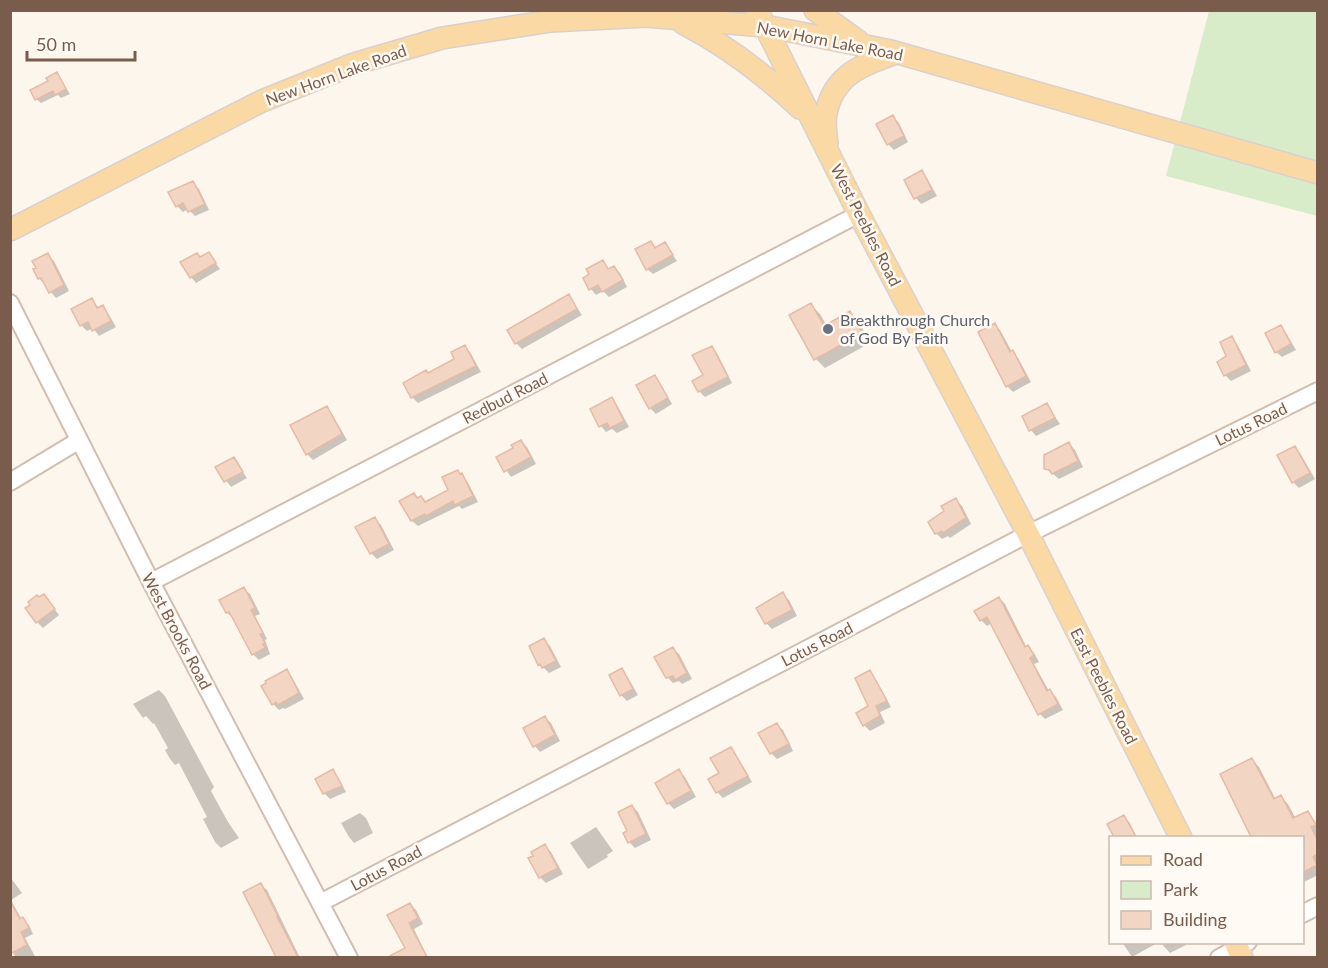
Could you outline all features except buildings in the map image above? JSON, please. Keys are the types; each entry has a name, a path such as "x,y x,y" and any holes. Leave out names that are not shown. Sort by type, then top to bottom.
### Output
{"main road":[{"path":"815,10 866,46"},
{"path":"660,15 717,41 744,59 812,118"},
{"name":"New Horn Lake Road","path":"10,230 262,101 354,64 442,38 551,21 660,15 761,18 898,53 1317,173"},
{"name":"West Peebles Road","path":"761,18 860,214 1028,534"},
{"path":"827,149 825,115 833,94 843,78 866,63 898,53"},
{"name":"East Peebles Road","path":"1028,534 1180,836"}],"street":[{"name":"Redbud Road","path":"151,582 860,214"},
{"name":"West Brooks Road","path":"10,303 151,582 349,957"},
{"name":"Lotus Road","path":"320,903 1028,534 1317,391"},
{"path":"10,482 78,441"}],"green space":[{"path":"1209,11 1317,11 1317,216 1166,176"}],"place":[{"name":"Breakthrough Church of God By Faith","path":"828,329"}]}
